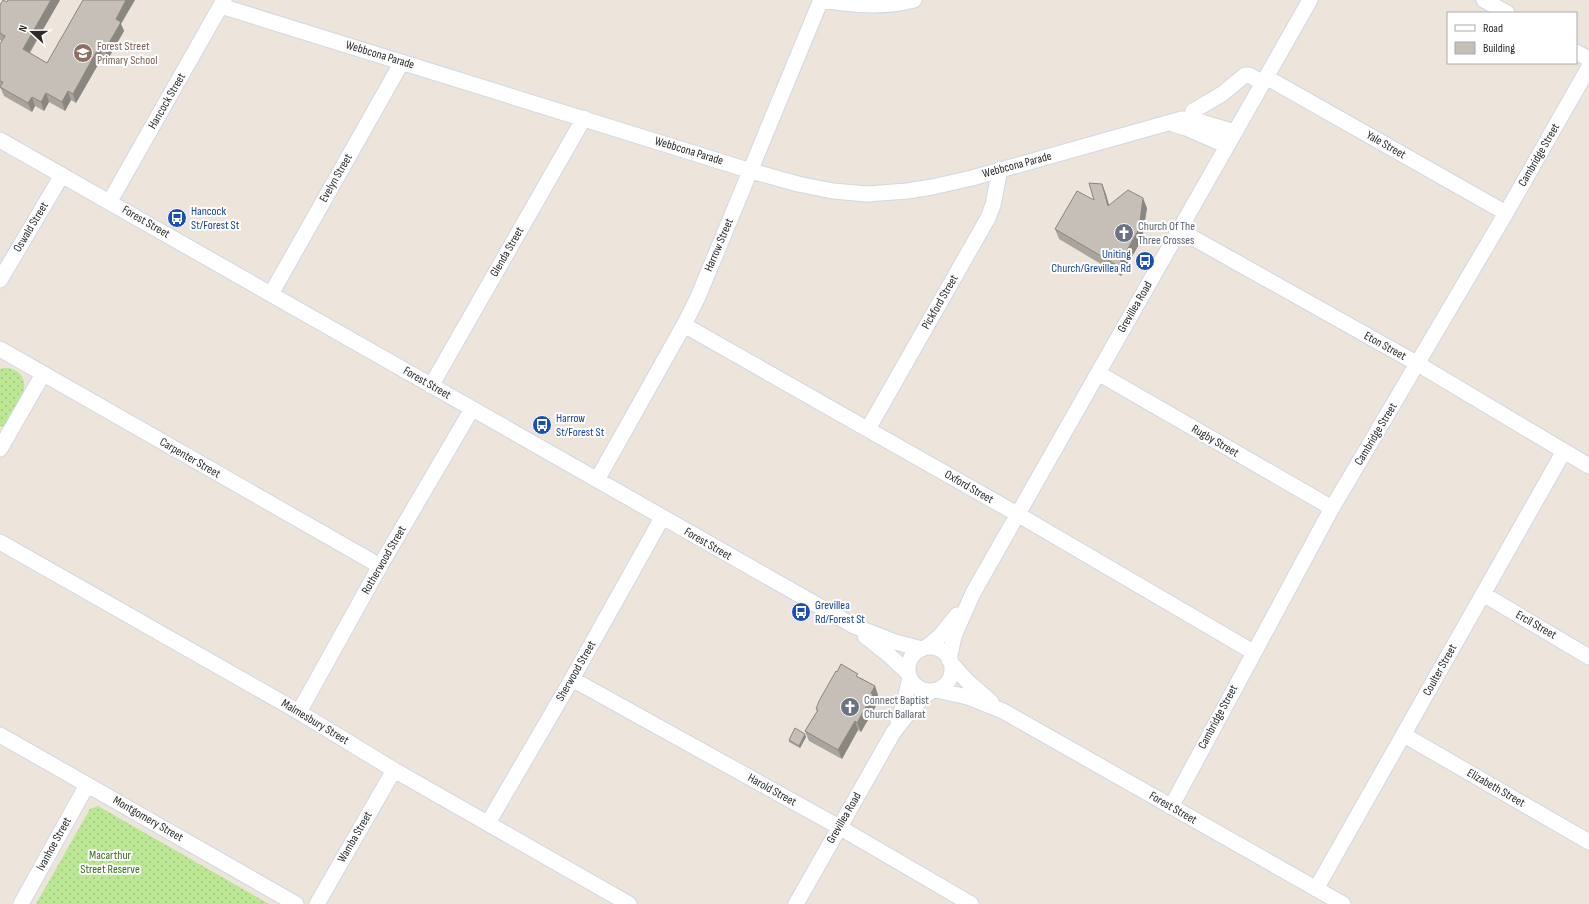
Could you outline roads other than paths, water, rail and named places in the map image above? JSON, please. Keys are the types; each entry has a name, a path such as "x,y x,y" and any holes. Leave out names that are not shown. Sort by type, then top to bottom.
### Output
{"street":[{"path":"822,0 857,6 878,6 900,4 914,0"},
{"name":"Harrow Street","path":"596,480 684,325 698,297 822,0"},
{"name":"Grevillea Road","path":"796,904 893,733 914,706 942,687 949,680 951,674 950,662 954,636 973,593 1310,0"},
{"path":"1484,0 1505,12"},
{"name":"Webbcona Parade","path":"222,3 402,62 751,171 798,184 833,191 867,194 907,191 932,187 972,178 1179,120 1190,119 1235,132"},
{"name":"Hancock Street","path":"110,201 222,3"},
{"path":"1577,53 1589,59"},
{"name":"Evelyn Street","path":"271,294 402,62"},
{"name":"Cambridge Street","path":"1170,806 1332,508 1506,213 1589,67"},
{"name":"Yale Street","path":"1193,111 1222,94 1245,75 1265,80 1506,213"},
{"name":"Glenda Street","path":"431,386 584,118"},
{"name":"Webbcona Parade","path":"1166,124 1180,126 1227,146"},
{"name":"Forest Street","path":"0,140 110,201 662,518 854,626"},
{"name":"Pickford Street","path":"868,429 988,218 993,205 1000,169"},
{"name":"Oswald Street","path":"0,280 62,175"},
{"name":"Eton Street","path":"1179,230 1418,364 1589,466"},
{"name":"Oxford Street","path":"684,325 1017,514 1253,652"},
{"name":"Carpenter Street","path":"0,349 380,566"},
{"name":"Rugby Street","path":"1098,373 1332,508"},
{"path":"2,442 43,374"},
{"name":"Rotherwood Street","path":"299,712 380,566 472,409"},
{"name":"Coulter Street","path":"1316,889 1564,451"},
{"name":"Sherwood Street","path":"488,823 572,679 662,518"},
{"name":"Malmesbury Street","path":"0,542 299,712 394,770 629,904"},
{"name":"Grevillea Road","path":"893,733 904,703 909,676 909,663 912,657 946,630 973,593"},
{"name":"Ercil Street","path":"1483,594 1589,657"},
{"path":"854,626 895,642 940,650 950,662"},
{"path":"854,626 889,655 909,676 914,685 920,689 934,691"},
{"name":"Forest Street","path":"950,662 967,682 1003,711"},
{"name":"Harold Street","path":"572,679 839,827 971,904"},
{"name":"Forest Street","path":"934,691 968,697 1003,711 1343,904"},
{"name":"Montgomery Street","path":"0,735 296,904"},
{"name":"Elizabeth Street","path":"1404,735 1589,842"},
{"name":"Wamba Street","path":"317,904 394,770"},
{"name":"Ivanhoe Street","path":"21,904 87,785"}],"place":[{"name":"Forest Street Primary School","path":"83,53"},
{"name":"Hancock St/Forest St","path":"177,218"},
{"name":"Church Of The Three Crosses","path":"1124,233"},
{"name":"Uniting Church/Grevillea Rd","path":"1145,261"},
{"name":"Harrow St/Forest St","path":"542,425"},
{"name":"Grevillea Rd/Forest St","path":"801,612"},
{"name":"Connect Baptist Church Ballarat","path":"850,707"}],"park label":[{"name":"Macarthur Street Reserve","path":"110,862"}]}
